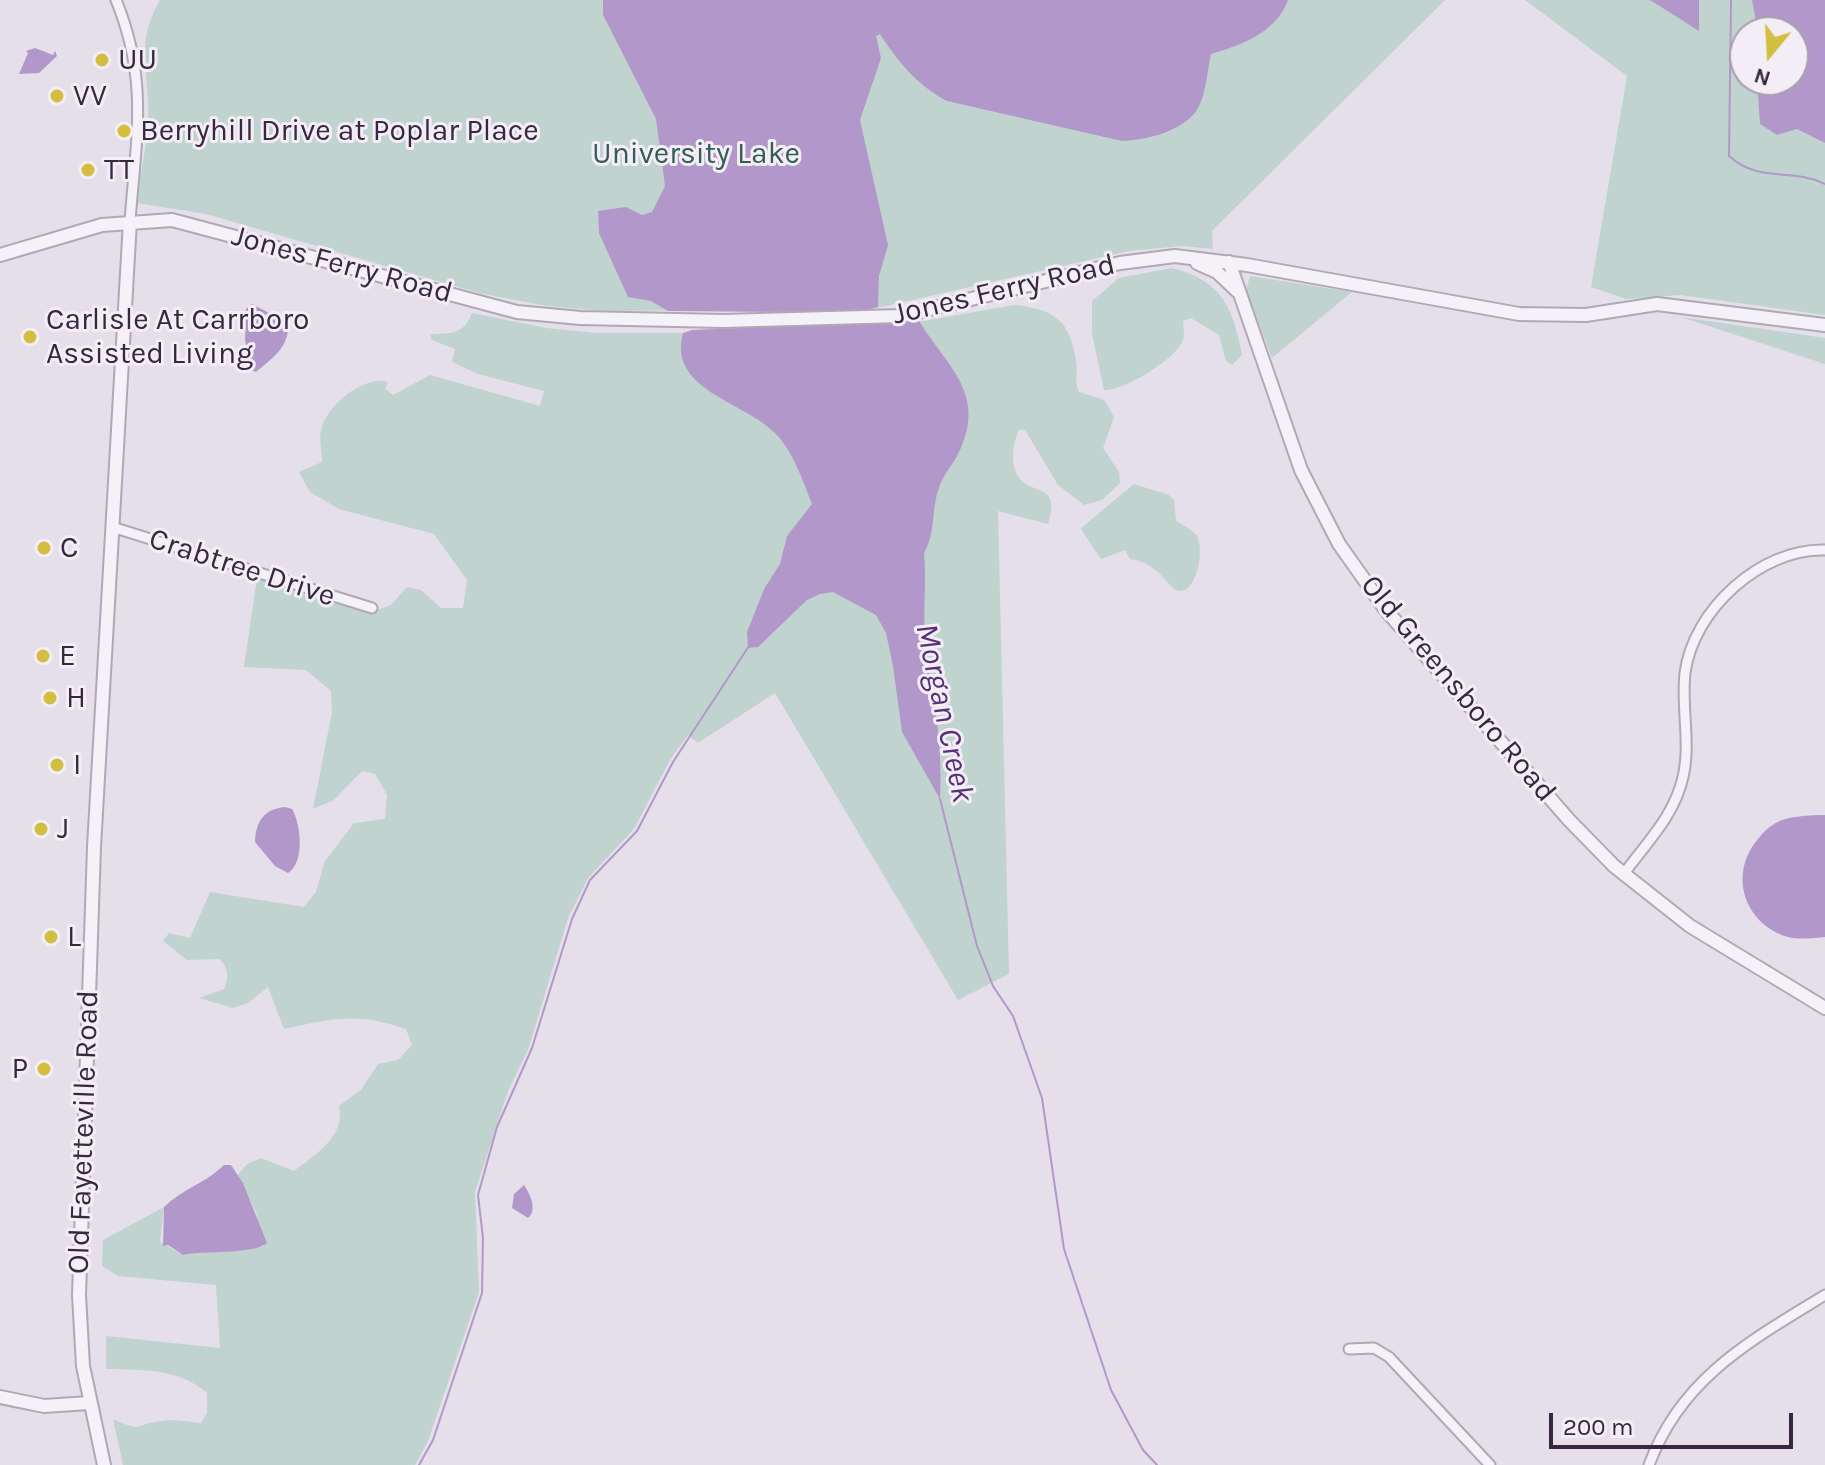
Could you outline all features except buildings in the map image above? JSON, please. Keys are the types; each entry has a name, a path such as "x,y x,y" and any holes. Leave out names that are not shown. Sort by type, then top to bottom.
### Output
{"street":[{"path":"116,0 133,48 139,91 138,152 130,221"},
{"name":"Jones Ferry Road","path":"0,255 76,231 130,221 185,221 517,312 594,319 723,321 869,320 937,309 1120,263 1175,256 1229,262 1519,314 1586,315 1657,304 1825,325"},
{"name":"Old Fayetteville Road","path":"104,1465 89,1403 80,1340 79,1295 86,1018 130,221"},
{"path":"1175,256 1210,268 1240,294"},
{"name":"Old Greensboro Road","path":"1229,262 1296,458 1322,514 1350,562 1385,609 1569,820 1623,875 1690,926 1825,1008"},
{"name":"Crabtree Drive","path":"112,527 372,608"},
{"path":"1623,875 1659,830 1677,798 1686,757 1685,672 1706,622 1727,593 1751,573 1795,554 1825,550"},
{"path":"1649,1465 1675,1412 1705,1376 1825,1295"},
{"path":"1349,1349 1374,1348 1389,1357 1490,1465"},
{"path":"0,1397 44,1406 89,1403"}],"green space":[{"name":"University Lake","path":"160,0 1445,0 1212,231 1213,249 1182,246 1129,251 877,308 604,311 547,306 479,293 206,214 137,203 148,122 145,46 152,16"},
{"path":"1525,0 1825,0 1825,315 1680,295 1626,299 1591,287 1627,76"},
{"path":"1172,268 1202,280 1222,298 1234,323 1242,355 1232,365 1226,361 1219,335 1191,318 1183,321 1183,340 1171,356 1136,380 1104,390 1092,334 1092,301 1119,278"},
{"path":"1250,276 1352,292 1272,358 1246,290"},
{"path":"1014,305 1050,314 1064,326 1073,347 1079,392 1104,400 1114,417 1103,448 1119,472 1120,483 1102,500 1084,505 1058,485 1025,430 1019,430 1014,445 1014,468 1022,481 1049,496 1051,509 1048,524 998,511 1009,974 958,1000 775,693 698,743 688,735 670,760 634,829 588,878 568,918 528,1050 508,1091 475,1192 479,1292 428,1441 415,1465 123,1465 113,1419 135,1427 167,1420 201,1423 207,1413 207,1393 172,1375 147,1370 106,1369 106,1336 220,1348 216,1285 118,1276 102,1266 103,1240 164,1207 160,1242 183,1255 205,1250 264,1246 256,1212 238,1175 247,1164 261,1158 294,1171 327,1144 338,1127 339,1106 361,1090 378,1064 398,1060 412,1045 406,1029 374,1020 345,1018 284,1029 268,987 248,1003 233,1008 199,998 224,989 227,977 225,966 219,959 187,960 163,941 169,933 190,938 210,892 304,907 316,892 325,861 354,823 385,819 387,795 375,774 362,771 334,800 313,809 332,712 331,691 306,670 244,667 257,578 369,613 391,605 407,587 421,590 441,608 463,608 467,580 434,534 339,509 310,492 299,472 322,462 321,430 330,411 347,394 368,383 388,382 385,389 393,395 430,375 540,406 544,391 478,374 452,362 455,349 432,340 430,334 461,329 472,313 546,328 596,333 856,333"},
{"path":"1681,317 1825,338 1825,364"},
{"path":"1134,484 1169,495 1174,500 1176,521 1197,536 1200,550 1198,568 1186,589 1176,590 1150,566 1130,559 1125,550 1101,559 1081,529"}],"shaded area":[{"name":"University Lake","path":"603,0 1288,0 1266,29 1245,42 1211,54 1203,94 1197,109 1186,121 1150,137 1122,141 947,101 917,80 880,34 876,36 881,58 860,120 888,245 879,276 878,307 862,312 828,313 832,325 918,319 950,365 966,395 969,412 967,430 939,488 924,553 925,634 939,741 940,799 902,732 886,633 876,615 833,592 820,594 807,600 758,647 748,648 747,632 764,589 780,564 787,536 812,504 792,457 775,433 697,382 686,368 681,352 683,333 781,326 781,312 668,311 651,301 628,297 599,233 598,211 626,207 642,215 652,212 665,186 656,119 603,15"},
{"path":"1650,0 1699,0 1699,31"},
{"path":"1752,0 1825,0 1825,143 1797,129 1777,135 1760,124 1758,96 1809,96 1809,16 1755,16"},
{"path":"35,48 53,55 55,51 57,56 39,73 19,74 28,53 26,51"},
{"path":"252,304 275,316 288,329 281,348 256,372 251,370 245,340 246,309"},
{"path":"292,809 295,816 300,843 297,861 288,873 275,866 255,842 262,817 272,810"},
{"path":"1825,815 1825,937 1788,937 1773,930 1751,910 1745,896 1744,867 1758,839 1775,824 1792,818"},
{"path":"224,1165 231,1165 243,1183 267,1243 240,1251 183,1255 168,1245 163,1246 164,1207"},
{"path":"524,1185 533,1206 528,1218 512,1208 514,1194"}],"waterway":[{"path":"1731,0 1729,156 1752,170 1800,176 1825,184"},
{"path":"419,1465 433,1440 482,1293 483,1238 478,1195 497,1127 532,1048 572,919 590,880 637,831 673,762 749,646"},
{"name":"Morgan Creek","path":"940,799 977,946 993,986 1013,1016 1042,1098 1064,1249 1111,1390 1143,1450 1157,1465"}],"place":[{"name":"UU","path":"102,60"},
{"name":"VV","path":"57,96"},
{"name":"Berryhill Drive at Poplar Place","path":"124,131"},
{"name":"TT","path":"88,170"},
{"name":"Carlisle At Carrboro Assisted Living","path":"30,337"},
{"name":"C","path":"44,548"},
{"name":"E","path":"43,656"},
{"name":"H","path":"50,698"},
{"name":"I","path":"57,765"},
{"name":"J","path":"41,829"},
{"name":"L","path":"51,937"},
{"name":"P","path":"44,1069"}]}
